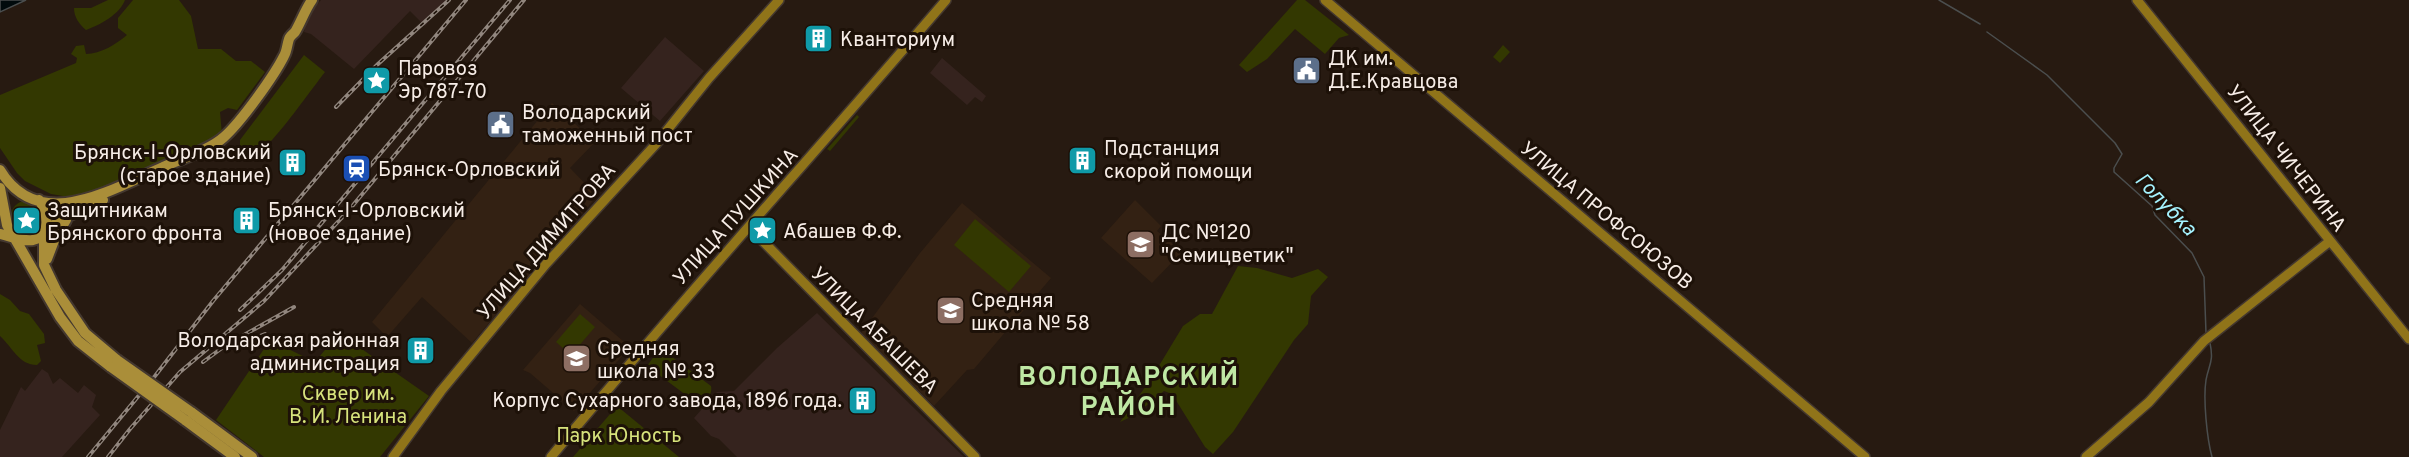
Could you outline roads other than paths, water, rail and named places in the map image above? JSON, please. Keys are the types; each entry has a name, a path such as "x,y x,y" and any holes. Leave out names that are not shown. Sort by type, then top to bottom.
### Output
{"main road":[{"path":"0,234 33,240 66,217 216,150 250,114 290,59 294,48 294,33 302,14 312,0"},
{"path":"0,170 15,189 23,195 57,204 78,202 219,141 240,119 282,60 290,36 294,33"},
{"path":"0,188 7,225 66,325 78,341 252,457"},
{"path":"2,208 11,200 23,195"},
{"path":"39,200 47,218 44,231 44,265 85,333 114,363"},
{"path":"57,290 49,270 48,256 66,217"},
{"path":"188,416 235,457"}],"street":[{"name":"УЛИЦА ДИМИТРОВА","path":"393,457 444,388 546,264 656,144 691,99 779,0"},
{"name":"УЛИЦА ПУШКИНА","path":"550,457 649,340 750,228 946,0"},
{"name":"УЛИЦА ПРОФСОЮЗОВ","path":"1326,0 1865,457"},
{"name":"УЛИЦА ЧИЧЕРИНА","path":"2137,0 2409,339"},
{"name":"УЛИЦА АБАШЕВА","path":"750,228 975,457"},
{"path":"2086,457 2149,402 2204,341 2330,242"}],"waterway":[{"name":"Голубка","path":"1939,0 1980,24"},
{"name":"Голубка","path":"1987,32 2047,75 2115,143 2122,154 2114,172 2152,206 2155,215 2192,253 2204,277 2206,333"},
{"name":"Голубка","path":"2210,343 2211,359 2205,398 2212,457"}],"railway":[{"path":"336,107 378,64 449,0"},
{"path":"88,457 213,301 466,0"},
{"path":"240,310 282,270 510,0"},
{"path":"108,457 180,372 264,301 349,210 524,0"},
{"path":"203,362 226,345 294,307"},
{"path":"243,343 265,334"}],"place":[{"name":"Кванториум","path":"819,39"},
{"name":"ДК им. Д.Е.Кравцова","path":"1307,70"},
{"name":"Паровоз Эр 787-70","path":"377,80"},
{"name":"Володарский таможенный пост","path":"501,124"},
{"name":"Подстанция скорой помощи","path":"1083,160"},
{"name":"Брянск-I-Орловский (старое здание)","path":"292,163"},
{"name":"Брянск-Орловский","path":"357,169"},
{"name":"Защитникам Брянского фронта","path":"26,221"},
{"name":"Брянск-I-Орловский (новое здание)","path":"247,221"},
{"name":"Абашев Ф.Ф.","path":"762,231"},
{"name":"ДС №120 \"Семицветик\"","path":"1140,244"},
{"name":"Средняя школа № 58","path":"950,311"},
{"name":"Володарская районная администрация","path":"421,351"},
{"name":"Средняя школа № 33","path":"576,359"},
{"name":"Корпус Сухарного завода, 1896 года.","path":"863,400"}],"district":[{"name":"ВОЛОДАРСКИЙ РАЙОН","path":"1129,391"}],"park label":[{"name":"Сквер им. В. И. Ленина","path":"348,404"},
{"name":"Парк Юность","path":"619,435"}]}
